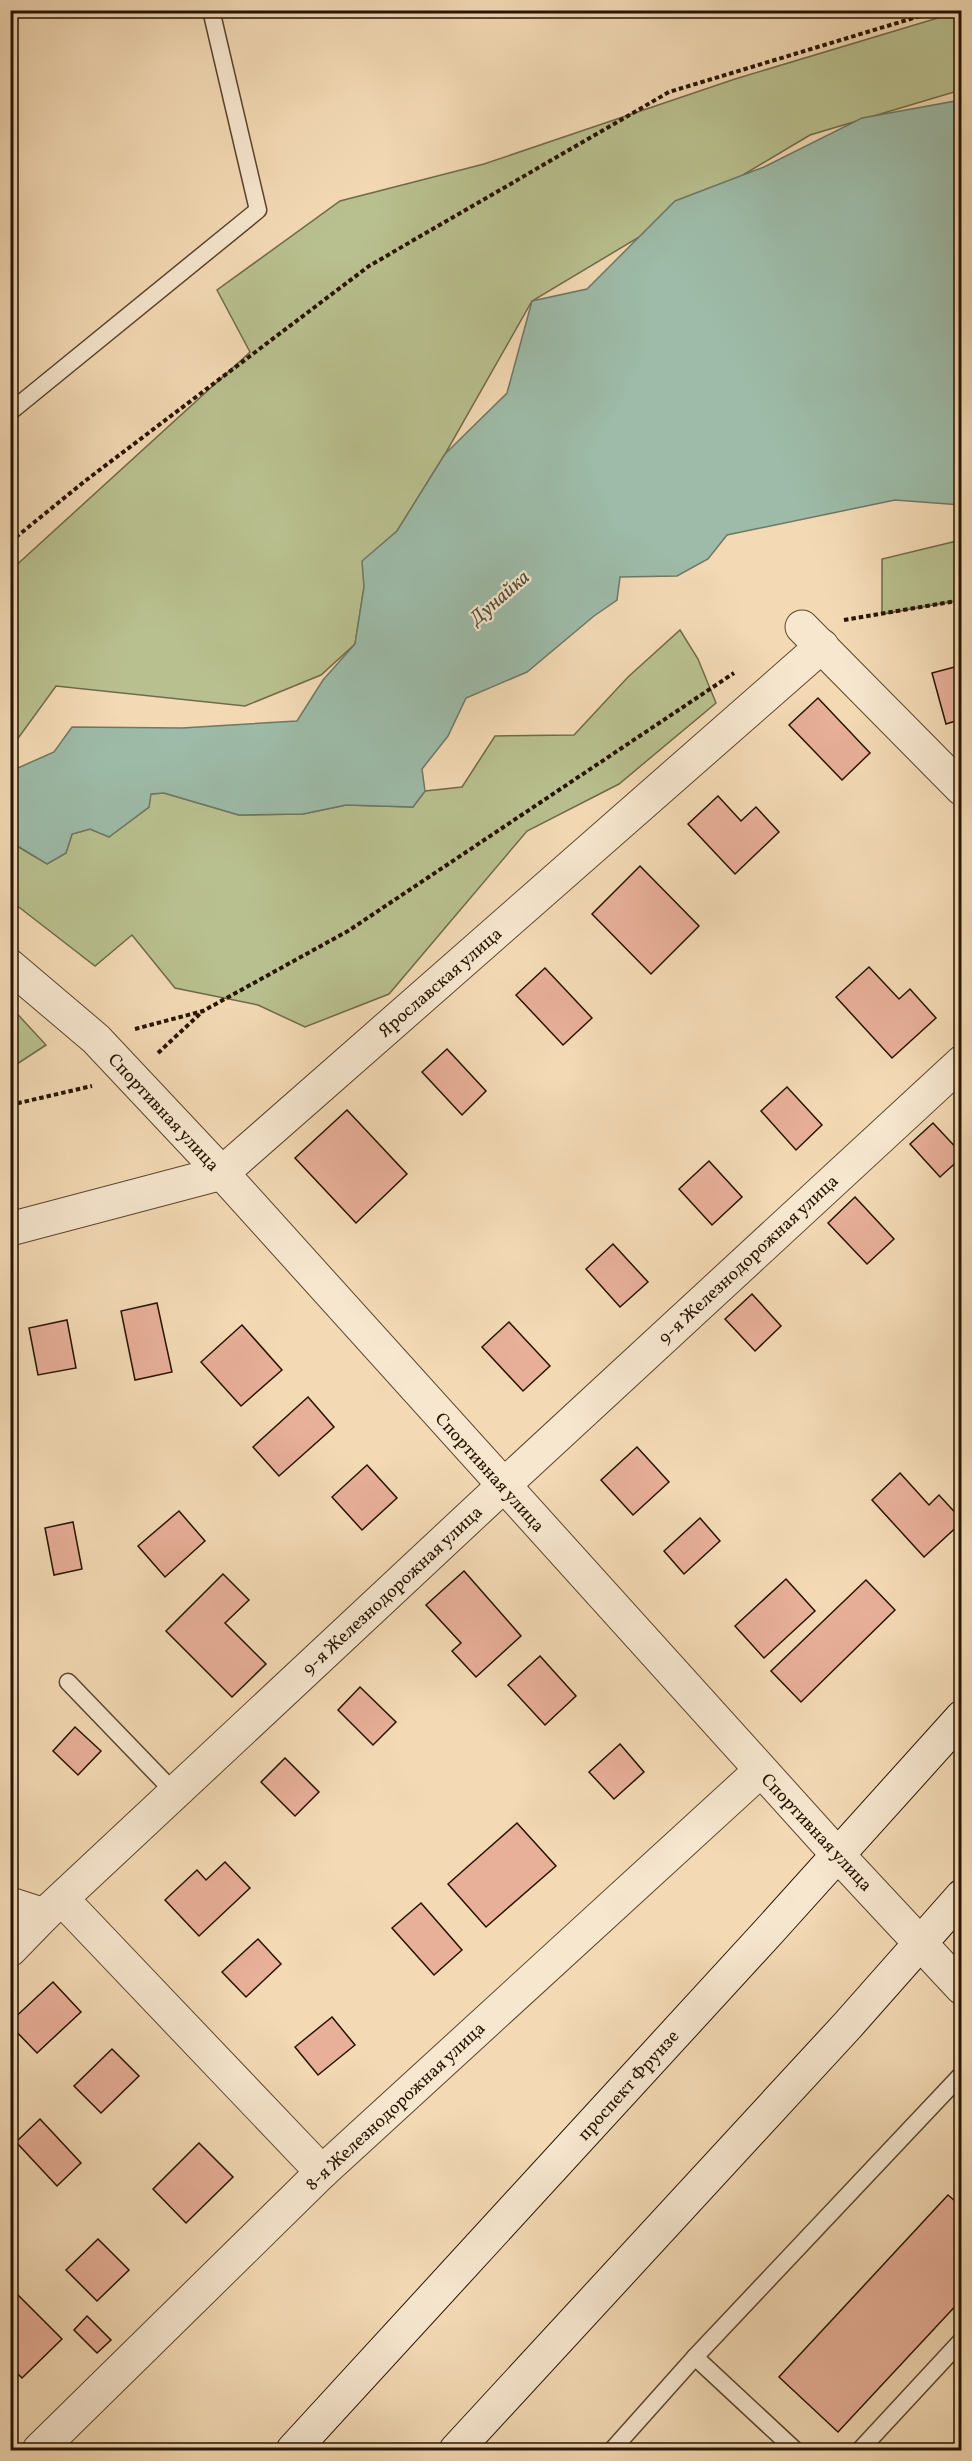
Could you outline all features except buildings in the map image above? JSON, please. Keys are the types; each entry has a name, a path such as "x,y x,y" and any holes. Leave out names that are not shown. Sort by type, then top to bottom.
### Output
{"street":[{"path":"812,637 962,789"},
{"name":"Ярославская улица","path":"10,1229 222,1173 812,637"},
{"name":"Спортивная улица","path":"10,966 96,1039 222,1173 760,1771 962,1988"},
{"name":"9-я Железнодорожная улица","path":"10,1950 53,1907 503,1486 962,1062"},
{"name":"проспект Фрунзе","path":"293,2451 962,1717"},
{"name":"8-я Железнодорожная улица","path":"39,2451 322,2172 760,1771"},
{"path":"456,2451 847,2026 962,1896"},
{"path":"10,1904 53,1907 322,2172"}],"lane":[{"path":"10,412 258,210 211,10"},
{"path":"68,1682 175,1793"},
{"path":"612,2451 695,2357 962,2074"},
{"path":"860,2451 962,2340"},
{"path":"695,2357 795,2451"}],"path":[{"path":"10,542 85,481 369,266 669,92 940,10"},
{"path":"812,637 962,600"},
{"path":"96,1039 203,1011 348,931 743,667"}],"green space":[{"path":"961,11 961,90 810,135 532,301 445,454 397,531 363,561 364,587 355,644 321,675 245,706 56,686 11,748 11,570 250,352 217,290 340,201 484,164 735,79"},
{"path":"961,540 961,600 882,614 882,559"},
{"path":"680,630 698,659 716,703 619,784 527,831 389,994 305,1027 258,1005 175,988 132,935 95,966 11,901 10,842 47,864 66,853 72,834 90,829 109,837 149,807 150,794 164,793 239,815 303,814 346,805 413,807 425,791 462,787 495,736 574,735 628,677"},
{"path":"10,1006 46,1045 11,1068 10,1068"}],"water":[{"name":"Дунайка","path":"961,100 961,505 895,500 727,535 708,559 677,576 620,577 617,600 594,616 527,672 466,698 448,736 422,769 425,791 413,807 346,805 303,814 239,815 164,793 151,794 149,807 109,837 90,829 72,834 66,853 47,864 11,842 11,771 54,752 72,727 182,728 297,721 323,680 355,644 364,587 362,561 397,531 445,454 507,393 532,301 587,289 675,201 764,167 862,118"}]}
